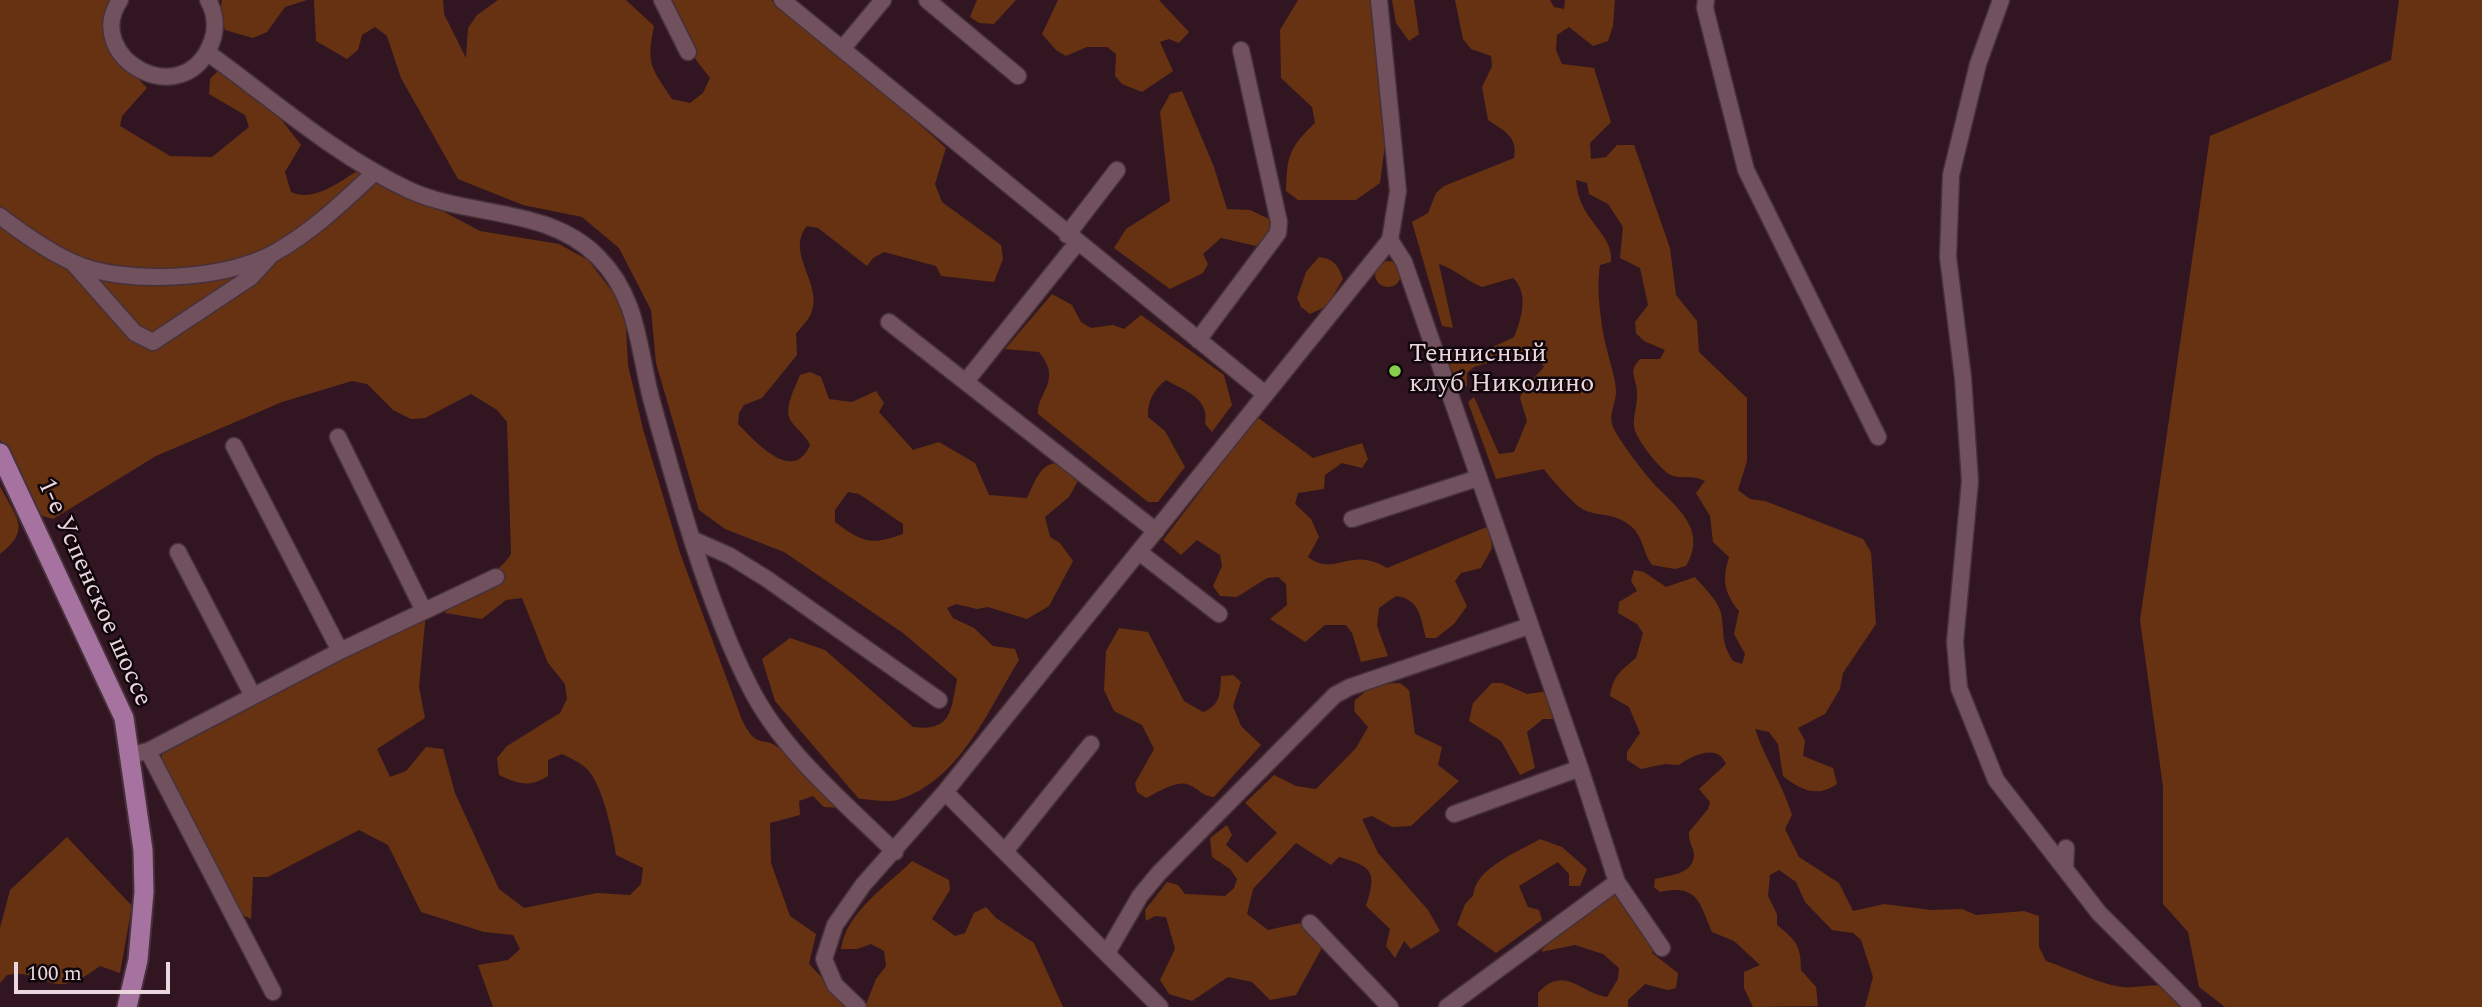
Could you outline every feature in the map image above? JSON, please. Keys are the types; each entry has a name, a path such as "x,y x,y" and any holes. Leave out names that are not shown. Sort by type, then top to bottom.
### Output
{"main road":[{"name":"1-е Успенское шоссе","path":"0,453 139,753 144,892 138,960 127,1007"}],"street":[{"path":"120,0 113,21 114,39 121,55 133,68 149,75 167,78 184,74 199,64 208,53 215,35 215,19 208,0"},
{"path":"662,0 688,52"},
{"path":"782,0 1265,394"},
{"path":"843,48 883,0"},
{"path":"927,0 1018,76"},
{"path":"858,1007 835,985 824,959 835,925 863,886 945,792 1390,240 1398,191 1379,0"},
{"path":"1706,0 1708,20 1746,170 1878,438"},
{"path":"2001,0 1978,64 1951,175 1948,257 1963,378 1970,481 1955,642 1959,688 1996,780 2099,913 2193,1007"},
{"path":"1198,340 1278,233 1241,50"},
{"path":"208,53 374,173 413,192 528,219 561,231 599,257 614,276 635,319 650,394 694,540 730,642 750,688 773,724 816,774 895,852"},
{"path":"967,380 1072,239 1117,170"},
{"path":"0,216 74,264 135,333 153,342 251,277 272,254 327,216 374,173"},
{"path":"1390,240 1404,262 1617,882 1662,948"},
{"path":"74,264 164,278 221,270 272,254"},
{"path":"889,322 967,380 1156,531"},
{"path":"338,437 423,609"},
{"path":"234,446 340,651"},
{"path":"1352,519 1478,478"},
{"path":"694,540 730,556 767,579 939,700"},
{"path":"178,551 253,696"},
{"path":"1139,552 1219,614"},
{"path":"273,992 139,753 423,609 496,577"},
{"path":"1107,953 1140,896 1158,873 1335,695 1350,687 1529,626"},
{"path":"1006,850 1091,744"},
{"path":"1454,814 1580,768"},
{"path":"945,792 1006,850 1160,1007"},
{"path":"2066,848 2066,869"},
{"path":"1447,1007 1617,882"},
{"path":"1310,923 1390,1007"}],"shaded area":[{"path":"0,0 120,0 115,54 147,88 122,116 120,126 170,156 212,157 249,127 245,115 209,94 210,79 218,71 242,81 253,90 275,112 301,145 285,172 291,192 309,195 328,189 362,168 480,231 559,244 588,260 625,308 628,365 643,429 680,553 742,720 752,736 773,744 787,755 840,808 824,807 813,796 799,801 800,815 770,823 771,863 790,916 816,934 809,964 850,1007 493,1007 478,965 508,960 520,949 513,935 484,932 421,912 388,845 359,830 268,877 253,877 251,919 236,912 158,768 165,746 426,612 419,687 425,718 377,749 390,777 406,771 426,747 443,749 455,793 499,889 524,908 597,893 630,895 641,884 643,868 616,855 602,796 592,775 580,764 562,754 548,760 548,776 535,782 518,782 499,775 497,758 507,746 560,713 567,699 565,684 548,663 522,598 506,600 482,619 445,613 459,596 496,570 511,554 507,422 497,410 471,394 425,418 411,419 393,410 367,384 352,381 282,402 156,456 53,519 39,515 0,440"},
{"path":"222,0 307,0 285,7 267,32 253,38 225,30 220,14"},
{"path":"314,0 443,0 444,14 466,58 468,28 477,15 498,0 626,0 654,26 650,49 652,65 659,80 672,99 690,103 703,93 710,78 690,52 666,0 771,0 860,71 946,148 935,184 942,202 1001,245 1003,259 994,282 941,276 936,266 884,252 873,258 867,266 818,228 807,226 801,236 800,246 814,300 811,314 796,334 797,355 762,398 744,405 739,413 738,424 774,456 794,461 803,456 810,445 791,421 788,411 800,375 810,372 821,377 829,399 852,402 876,391 884,403 879,412 913,450 939,442 975,463 989,495 1027,498 1044,468 1055,463 1063,463 1079,479 1069,497 1045,517 1050,537 1060,543 1073,561 1049,606 1027,619 988,607 977,609 956,604 947,608 953,618 974,628 993,646 1015,649 1019,660 969,743 938,778 919,791 897,800 859,799 775,701 762,659 790,638 825,650 913,727 926,728 942,722 951,709 957,679 903,633 784,552 725,529 699,510 656,363 651,310 619,248 582,217 523,205 458,179 401,78 387,36 375,27 362,35 358,50 347,59 316,41","holes":["848,492 859,494 903,524 903,534 882,540 867,540 852,534 835,522 835,510"]},
{"path":"977,0 1016,0 994,24 979,23 970,17"},
{"path":"1058,0 1159,0 1189,32 1179,43 1169,39 1160,42 1173,71 1142,92 1122,84 1115,76 1116,54 1107,47 1087,47 1066,56 1056,50 1042,34"},
{"path":"1298,0 1371,0 1386,137 1380,183 1356,200 1298,200 1286,191 1291,153 1315,123 1312,107 1281,78 1280,30"},
{"path":"1392,0 1414,0 1419,34 1409,41 1396,23"},
{"path":"1455,0 1550,0 1554,7 1564,9 1565,0 1615,0 1613,26 1608,41 1593,46 1569,27 1557,35 1556,50 1562,64 1594,68 1611,122 1590,143 1591,159 1606,157 1617,145 1634,145 1670,248 1676,295 1697,321 1699,352 1747,398 1747,461 1738,490 1750,499 1765,501 1863,539 1871,552 1876,624 1843,673 1840,689 1825,714 1798,728 1805,741 1803,756 1833,768 1837,784 1823,791 1816,791 1790,781 1783,776 1778,744 1769,732 1755,729 1792,815 1785,829 1799,857 1839,883 1853,911 1884,904 1931,910 1962,909 1976,915 2024,911 2039,916 2039,947 2046,961 2114,986 2167,987 2174,990 2190,1007 1865,1007 1873,977 1861,940 1853,933 1832,930 1805,902 1796,882 1779,870 1770,875 1768,896 1777,914 1777,925 1796,944 1801,970 1816,987 1818,1006 1753,1007 1744,988 1744,972 1760,965 1734,941 1712,932 1700,904 1690,893 1673,890 1660,892 1654,887 1655,879 1680,873 1693,861 1689,832 1708,809 1710,802 1699,789 1726,764 1717,754 1711,752 1697,755 1679,765 1665,764 1641,769 1627,760 1627,752 1640,733 1629,707 1610,696 1616,678 1636,658 1643,633 1637,624 1618,613 1619,602 1637,591 1631,581 1634,570 1644,572 1666,587 1695,577 1719,608 1729,654 1733,661 1742,664 1745,654 1734,634 1739,611 1730,598 1726,585 1729,557 1713,542 1710,516 1696,493 1705,481 1668,473 1649,454 1635,431 1637,388 1634,368 1640,359 1660,359 1665,350 1644,341 1636,333 1635,322 1648,305 1640,268 1620,258 1623,227 1608,204 1589,194 1587,183 1576,180 1578,194 1607,242 1610,252 1611,262 1600,265 1599,285 1603,330 1616,387 1612,424 1641,468 1689,523 1692,554 1686,566 1675,569 1652,565 1632,527 1618,518 1581,508 1544,469 1496,479 1468,402 1474,397 1499,454 1514,452 1527,421 1520,398 1522,391 1544,367 1539,360 1524,352 1474,367 1467,373 1467,386 1463,388 1448,365 1447,355 1457,348 1464,356 1474,356 1514,337 1521,314 1521,291 1513,278 1482,287 1439,264 1453,328 1442,326 1412,222 1428,213 1436,193 1444,186 1514,158 1512,139 1488,120 1482,87 1492,66 1491,56 1471,49 1463,39"},
{"path":"2399,0 2482,0 2482,1007 2225,1007 2199,987 2188,932 2163,904 2163,787 2140,620 2210,136 2391,60"},
{"path":"1182,91 1214,167 1227,209 1250,210 1269,219 1270,230 1256,246 1221,238 1203,254 1208,264 1203,273 1170,289 1114,248 1126,229 1170,201 1160,112 1170,94"},
{"path":"1319,257 1335,264 1343,279 1327,306 1310,314 1301,307 1297,298 1306,272"},
{"path":"1388,261 1397,265 1401,274 1397,283 1388,287 1379,283 1375,274 1379,265"},
{"path":"1052,294 1072,305 1081,322 1091,328 1113,325 1124,329 1141,315 1224,375 1232,405 1212,432 1205,424 1204,408 1188,392 1166,380 1152,396 1148,417 1165,431 1185,467 1158,502 1148,502 1038,414 1049,379 1046,362 1039,352 1005,349"},
{"path":"1257,417 1313,458 1362,443 1368,459 1362,468 1342,463 1325,475 1324,489 1298,493 1295,504 1311,519 1319,537 1308,557 1318,563 1335,564 1363,560 1387,568 1489,526 1492,548 1481,568 1461,573 1455,581 1467,606 1454,624 1436,638 1426,638 1418,610 1410,601 1396,596 1379,608 1377,626 1388,656 1361,662 1352,633 1346,625 1325,625 1305,642 1270,619 1287,605 1286,584 1278,577 1267,578 1237,597 1220,596 1213,586 1222,566 1220,555 1197,540 1181,555 1163,540"},
{"path":"0,486 18,522 18,530 10,545 0,554"},
{"path":"1119,628 1148,632 1184,701 1203,712 1216,702 1220,693 1221,676 1233,675 1241,682 1233,706 1241,726 1261,745 1214,797 1184,784 1167,787 1146,798 1137,792 1135,783 1154,749 1142,725 1114,711 1104,690 1106,651"},
{"path":"1400,683 1409,690 1415,734 1442,747 1438,765 1459,781 1411,826 1392,827 1372,816 1362,819 1378,853 1428,910 1440,931 1411,949 1404,941 1395,958 1386,946 1390,929 1366,906 1371,885 1369,872 1359,864 1339,857 1331,865 1296,843 1253,889 1247,914 1268,930 1300,923 1318,937 1323,946 1296,995 1270,1000 1252,982 1228,977 1192,1001 1169,994 1160,980 1175,949 1166,917 1155,916 1146,921 1145,910 1167,882 1178,885 1185,894 1225,896 1234,888 1237,879 1230,869 1212,857 1210,838 1227,825 1232,835 1226,845 1247,863 1277,833 1245,803 1274,775 1296,786 1316,789 1356,748 1368,727 1354,711 1355,700 1375,684"},
{"path":"1492,683 1502,683 1527,694 1549,691 1558,699 1554,719 1543,719 1527,732 1535,768 1520,775 1501,741 1469,721 1473,703"},
{"path":"67,837 132,906 120,973 100,966 69,983 59,984 21,974 7,975 0,983 0,928 10,890"},
{"path":"1540,839 1562,847 1587,869 1580,886 1569,886 1569,874 1558,862 1519,886 1528,907 1539,910 1542,920 1496,953 1457,925 1465,904 1489,869"},
{"path":"912,861 949,880 950,890 932,919 955,936 965,933 974,913 986,907 996,918 1034,943 1063,1007 865,1007 876,979 886,966 884,951 871,944 857,949 841,949 844,936 859,911"},
{"path":"1615,893 1656,943 1652,953 1678,973 1676,988 1668,990 1645,984 1628,1000 1628,1007 1538,1007 1538,993 1556,981 1564,980 1607,997 1618,979 1619,968 1603,954 1575,945 1541,952 1552,937 1562,934"}],"place":[{"name":"Теннисный клуб Николино","path":"1395,371"}]}
